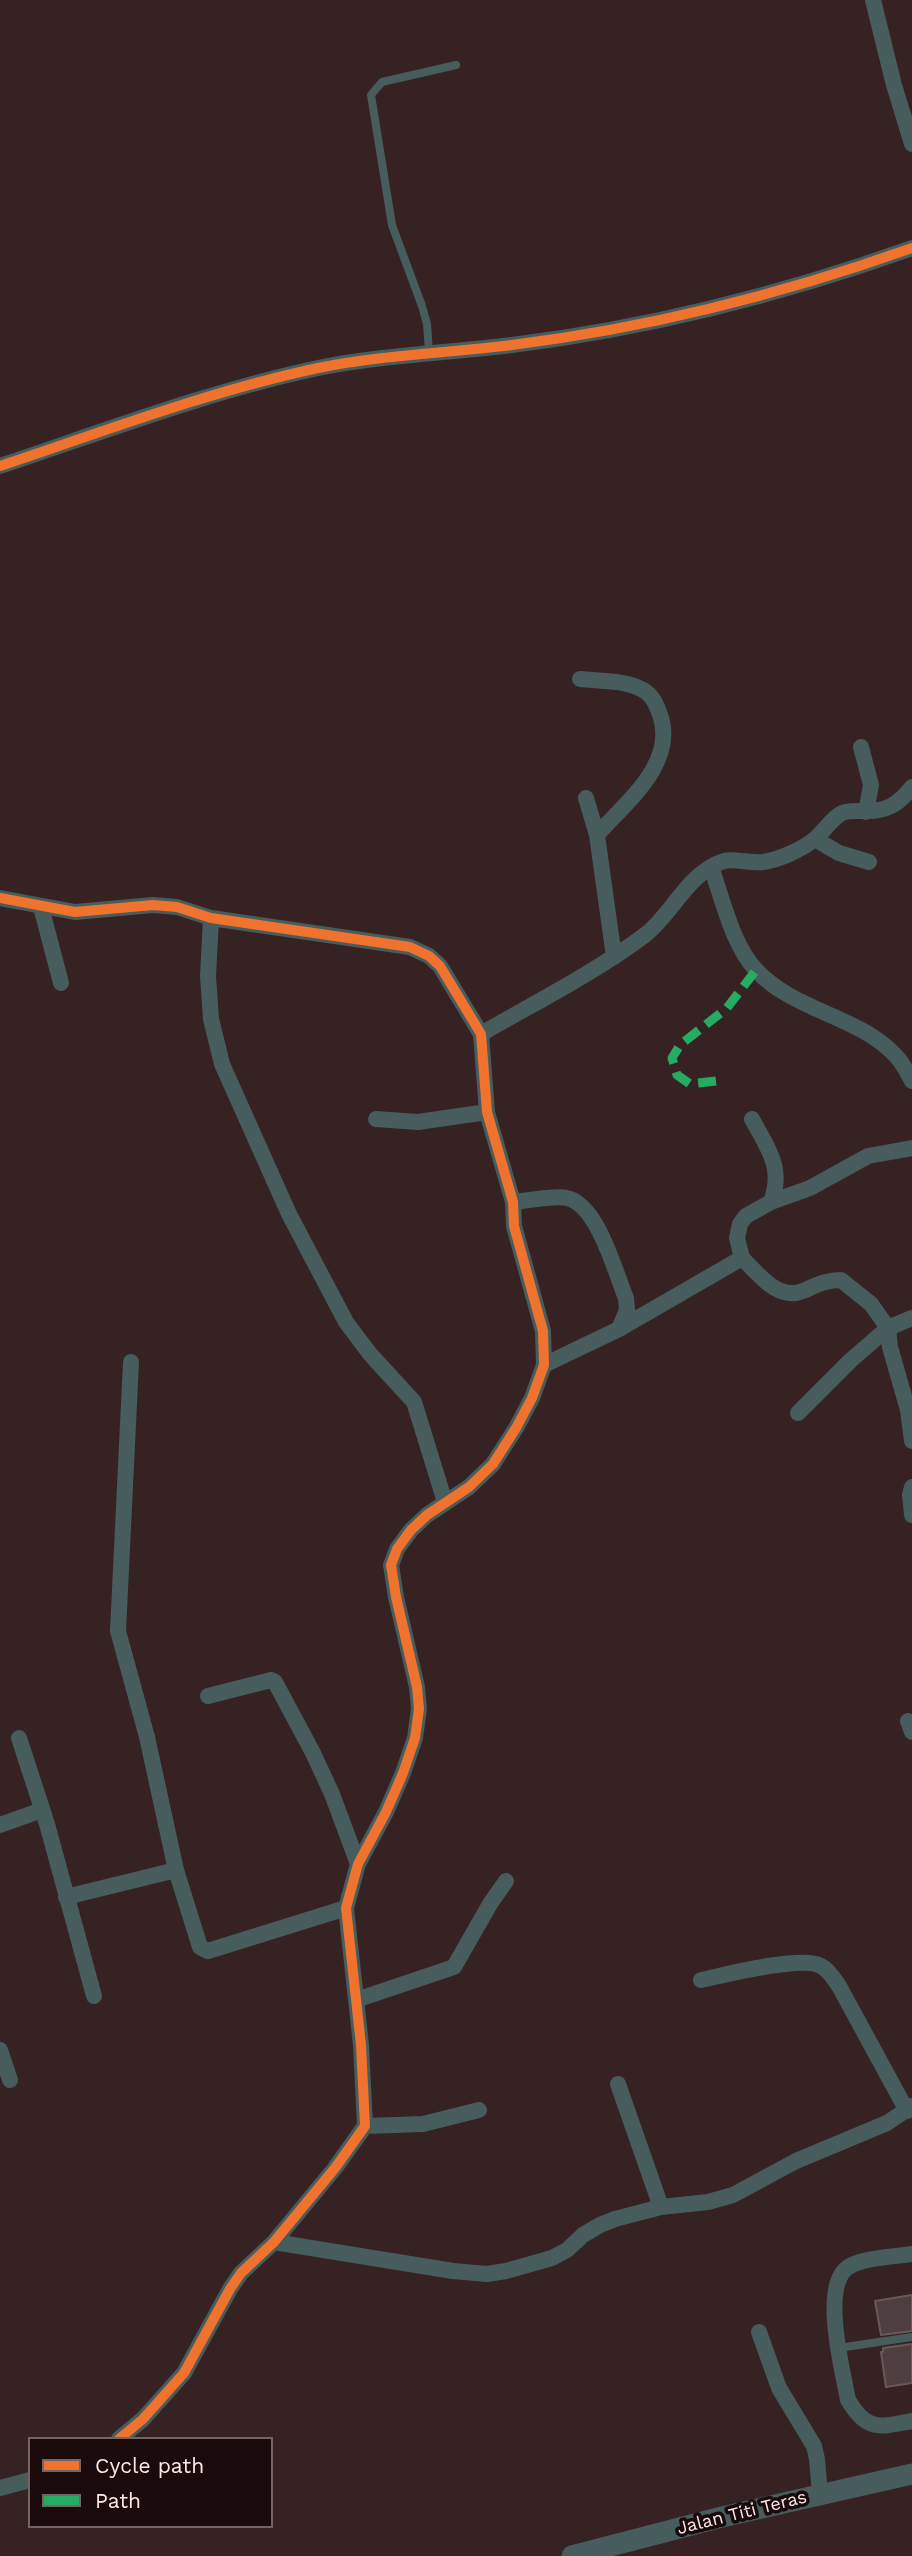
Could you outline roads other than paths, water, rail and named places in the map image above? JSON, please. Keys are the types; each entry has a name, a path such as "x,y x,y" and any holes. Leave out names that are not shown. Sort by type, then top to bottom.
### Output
{"street":[{"path":"873,0 912,144"},
{"path":"0,466 251,384 320,368 429,352 512,345 635,326 754,297 912,248"},
{"path":"580,679 624,683 642,688 654,699 663,721 662,750 651,775 597,835"},
{"path":"861,747 872,785 866,812"},
{"path":"481,1034 614,957 658,924 681,895 711,867 724,861 763,862 783,856 815,839 834,818 843,813 886,810 901,801 912,787"},
{"path":"586,798 597,835 614,957"},
{"path":"815,839 839,853 869,862"},
{"path":"711,867 740,947 756,970 781,991 879,1040 897,1056 912,1081"},
{"path":"0,898 75,912 153,905 177,907 211,918 410,947 429,956 440,966 481,1034 487,1112 513,1202 514,1226 542,1331 544,1365 532,1398 493,1464 469,1487 411,1530 397,1549 391,1565 417,1687 419,1709 415,1738 386,1812 358,1864 346,1908 365,2126 335,2168 274,2242 241,2273 184,2372 153,2409 121,2437"},
{"path":"41,907 61,983"},
{"path":"211,918 208,976 211,1019 222,1064 289,1214 346,1322 370,1354 414,1402 446,1502"},
{"path":"376,1119 418,1122 487,1112"},
{"path":"752,1119 776,1166 777,1187 771,1202"},
{"path":"912,1148 868,1156 810,1188 771,1202 746,1216 740,1224 737,1238 742,1258 773,1288 787,1294 801,1292 820,1282 841,1280 871,1304 888,1328 890,1347 910,1410 912,1441"},
{"path":"513,1202 566,1197 585,1208 594,1220 626,1298 627,1310 620,1329"},
{"path":"544,1365 620,1329 742,1258"},
{"path":"798,1413 851,1360 888,1328 912,1318"},
{"path":"131,1362 118,1631 147,1737 176,1870 200,1947 208,1951 346,1908"},
{"path":"912,1487 912,1515"},
{"path":"208,1696 271,1680 275,1682 332,1794 358,1864"},
{"path":"19,1738 94,1996"},
{"path":"0,1825 42,1810"},
{"path":"66,1897 176,1870"},
{"path":"356,2000 454,1967 489,1904 506,1881"},
{"path":"274,2242 362,2258 487,2273 525,2266 552,2258 567,2250 583,2235 600,2225 661,2207 708,2202 733,2195 796,2161 860,2136 910,2108 839,1986 820,1965 811,1962 772,1966 701,1980"},
{"path":"0,2050 10,2080"},
{"path":"618,2084 661,2207"},
{"path":"365,2126 423,2124 480,2110"},
{"path":"912,2254 851,2265 838,2277 833,2298 848,2400 856,2415 868,2425 882,2426 912,2421"},
{"path":"759,2332 779,2388 814,2446 820,2495"},
{"name":"Jalan Titi Teras","path":"572,2556 912,2474"},
{"path":"0,2488 28,2481"}],"lane":[{"path":"429,352 422,306 392,225 371,95 382,82 456,65"},
{"path":"839,2348 912,2337"}]}
